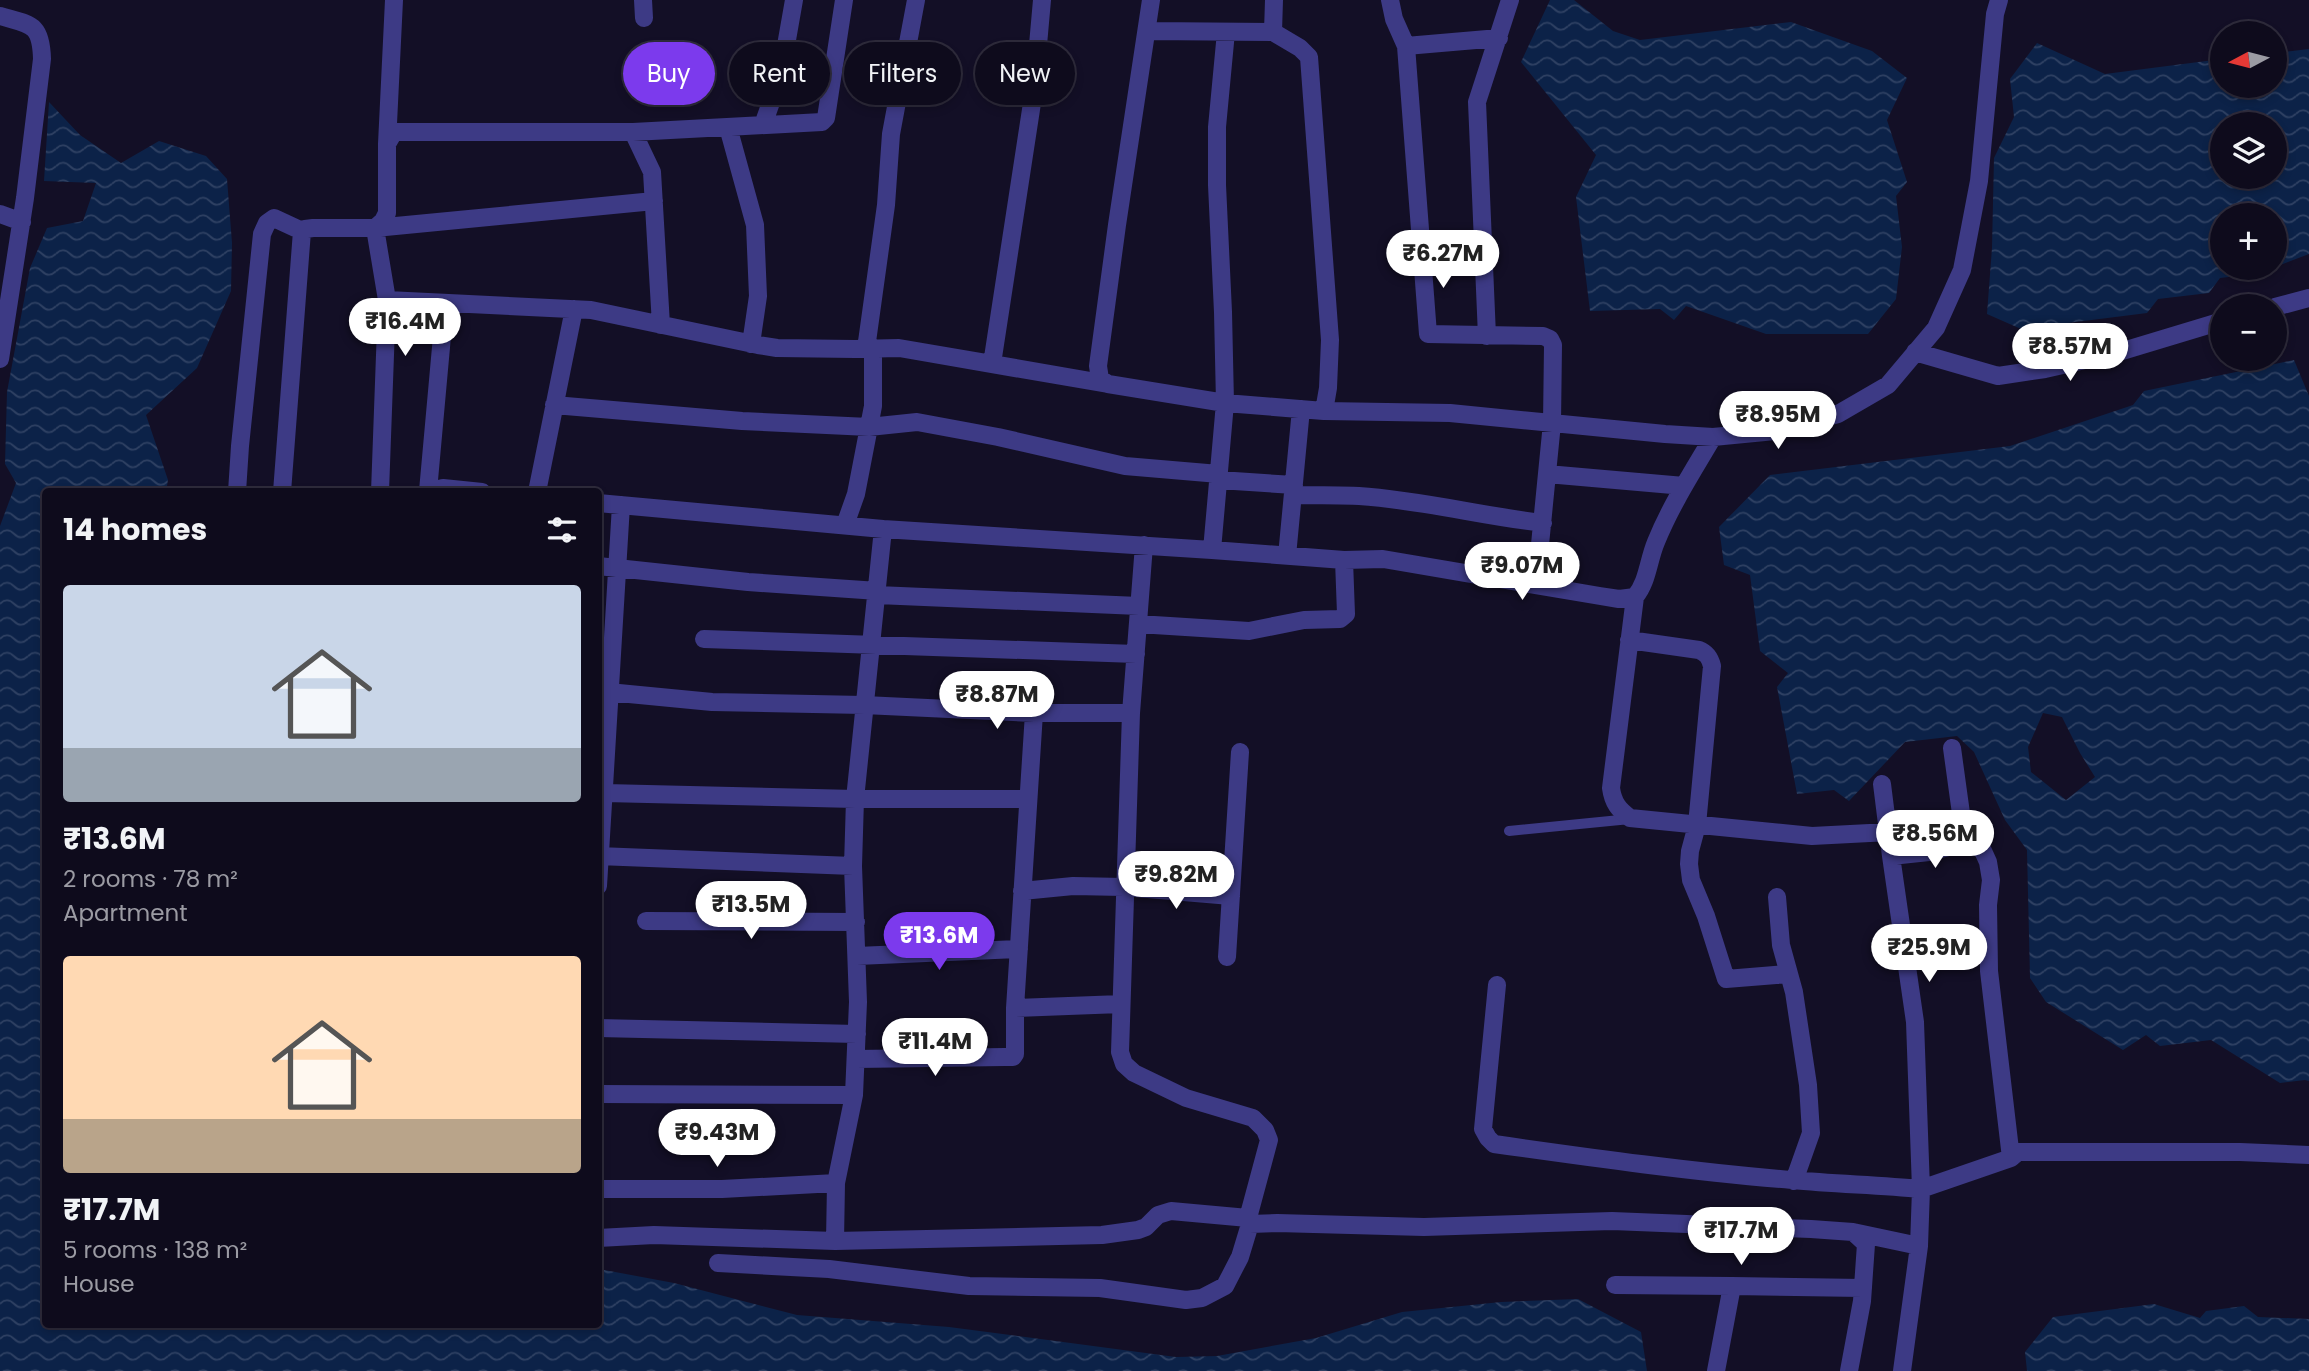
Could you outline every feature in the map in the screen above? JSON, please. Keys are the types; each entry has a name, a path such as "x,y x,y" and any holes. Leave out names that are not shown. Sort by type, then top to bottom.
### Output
{"street":[{"path":"375,228 387,213 387,145 394,0"},
{"path":"764,125 781,74 794,0"},
{"path":"387,145 390,136 400,131 633,132 825,121 844,0"},
{"path":"845,525 856,494 873,406 870,349 891,134 916,0"},
{"path":"992,364 1034,90 1042,0"},
{"path":"1108,384 1100,379 1098,366 1151,0"},
{"path":"1272,32 1274,0"},
{"path":"1390,0 1394,19 1406,46 1427,331 1431,335 1543,336 1550,339 1553,345 1552,423 1536,585"},
{"path":"1487,336 1477,102 1510,0"},
{"path":"387,300 591,310 777,348 899,348 1225,403 1324,411 1450,413 1665,435 1713,437 1775,432 1838,414 1888,385 1936,328 1962,270 1979,181 1995,14 1999,0"},
{"path":"0,16 31,25 41,38 42,59 22,222 0,359"},
{"path":"1147,31 1272,32 1300,48 1308,57 1330,340 1324,411"},
{"path":"1212,550 1225,403 1217,127 1226,32"},
{"path":"1406,46 1499,38"},
{"path":"728,127 755,225 758,296 751,344"},
{"path":"633,132 652,172 661,325"},
{"path":"237,488 262,234 267,223 274,218 302,231 313,228 375,228 654,201"},
{"path":"0,214 22,222"},
{"path":"375,228 387,300 380,488"},
{"path":"282,488 302,231"},
{"path":"2287,304 2309,298"},
{"path":"428,488 445,303"},
{"path":"538,488 573,309"},
{"path":"1915,352 1998,376 2045,369 2116,353 2210,325"},
{"path":"554,405 742,421 869,427 918,422 1125,467 1219,477 1294,490 1404,501 1495,518 1543,523"},
{"path":"1287,556 1301,409"},
{"path":"1713,437 1655,543 1643,588 1635,597 1612,797 1618,810 1630,818 1812,836 1889,832"},
{"path":"1547,474 1684,486"},
{"path":"602,503 883,529 1344,560 1383,558 1619,599 1635,597"},
{"path":"602,806 606,630 617,568 621,505"},
{"path":"835,1241 836,1183 854,1095 856,1059 857,956 853,866 855,799 883,529"},
{"path":"718,1263 829,1269 970,1286 1100,1288 1186,1300 1202,1298 1224,1286 1240,1256 1269,1140 1265,1129 1253,1118 1186,1098 1134,1073 1124,1064 1120,1052 1131,713 1144,545"},
{"path":"602,566 747,582 1139,615 1249,631 1304,620 1340,619 1346,614 1344,560"},
{"path":"704,639 1136,654"},
{"path":"1629,640 1699,650 1706,652 1710,659 1712,666 1697,825 1690,851 1691,880 1706,916 1724,976 1730,980 1788,974"},
{"path":"604,692 712,702 864,705 1034,713 1131,713"},
{"path":"856,1059 1013,1057 1016,1054 1015,1008 1034,713"},
{"path":"1952,748 1963,828 1971,841 1983,851 1991,880 1988,905 1989,971 2011,1158"},
{"path":"1227,957 1240,752"},
{"path":"603,781 855,799 1028,799"},
{"path":"1882,785 1915,1022 1921,1189 1919,1246 1902,1371"},
{"path":"1891,856 1929,852 1971,841"},
{"path":"602,856 853,866"},
{"path":"1022,891 1073,886 1124,887 1231,896"},
{"path":"1777,897 1781,945 1794,992 1808,1085 1811,1133 1794,1181"},
{"path":"646,921 856,922"},
{"path":"857,956 1019,949"},
{"path":"1497,985 1483,1129 1494,1144 1794,1181 1851,1182 1921,1189 2011,1158 2018,1152 2240,1152 2309,1155"},
{"path":"1015,1008 1121,1004"},
{"path":"602,1028 857,1034"},
{"path":"602,1094 854,1095"},
{"path":"602,1189 723,1189 836,1183"},
{"path":"602,1238 667,1236 835,1241 1130,1233 1146,1227 1158,1215 1171,1211 1249,1221 1424,1227 1612,1221 1811,1228 1853,1232 1919,1246"},
{"path":"1849,1371 1857,1336 1866,1244 1853,1232"},
{"path":"1615,1285 1863,1287"},
{"path":"1716,1371 1732,1286"}],"lane":[{"path":"1508,831 1630,818"}],"water":[{"path":"1550,0 1574,0 1613,31 1640,40 1791,22 1872,51 1907,78 1887,120 1907,182 1896,196 1902,247 1896,299 1868,334 1766,334 1686,306 1674,320 1660,309 1590,311 1576,197 1596,155 1521,62"},
{"path":"2037,43 2105,74 2210,61 2210,98 2287,98 2287,52 2309,49 2309,254 2287,262 2287,203 2210,203 2210,280 2219,280 2209,293 2158,299 2147,313 2021,329 1987,314 1994,158 2014,117 2010,79"},
{"path":"49,102 80,135 121,163 159,141 206,156 227,179 232,243 231,291 197,368 146,415 168,480 167,488 42,488 42,1328 602,1328 602,1270 674,1283 797,1315 949,1327 1176,1357 1217,1356 1316,1338 1402,1312 1501,1302 1578,1299 1641,1332 1647,1371 0,1371 0,526 16,483 5,464 7,392 30,268 47,228 83,221 96,183 44,181"},
{"path":"2294,360 2309,396 2309,1081 2280,1083 2211,1040 2160,1046 2146,1035 2123,1050 2046,1002 2030,978 2027,850 2005,820 1974,752 1957,736 1905,742 1849,801 1834,790 1797,794 1777,687 1788,673 1760,651 1750,575 1724,565 1719,527 1770,475 2010,446 2133,405 2144,391 2241,371 2287,371 2287,361","holes":["2043,713 2062,717 2095,777 2066,800 2031,772 2028,747"]},
{"path":"2154,1304 2200,1318 2206,1311 2244,1306 2258,1317 2309,1319 2309,1371 2027,1371 2025,1352 2053,1317"}]}
